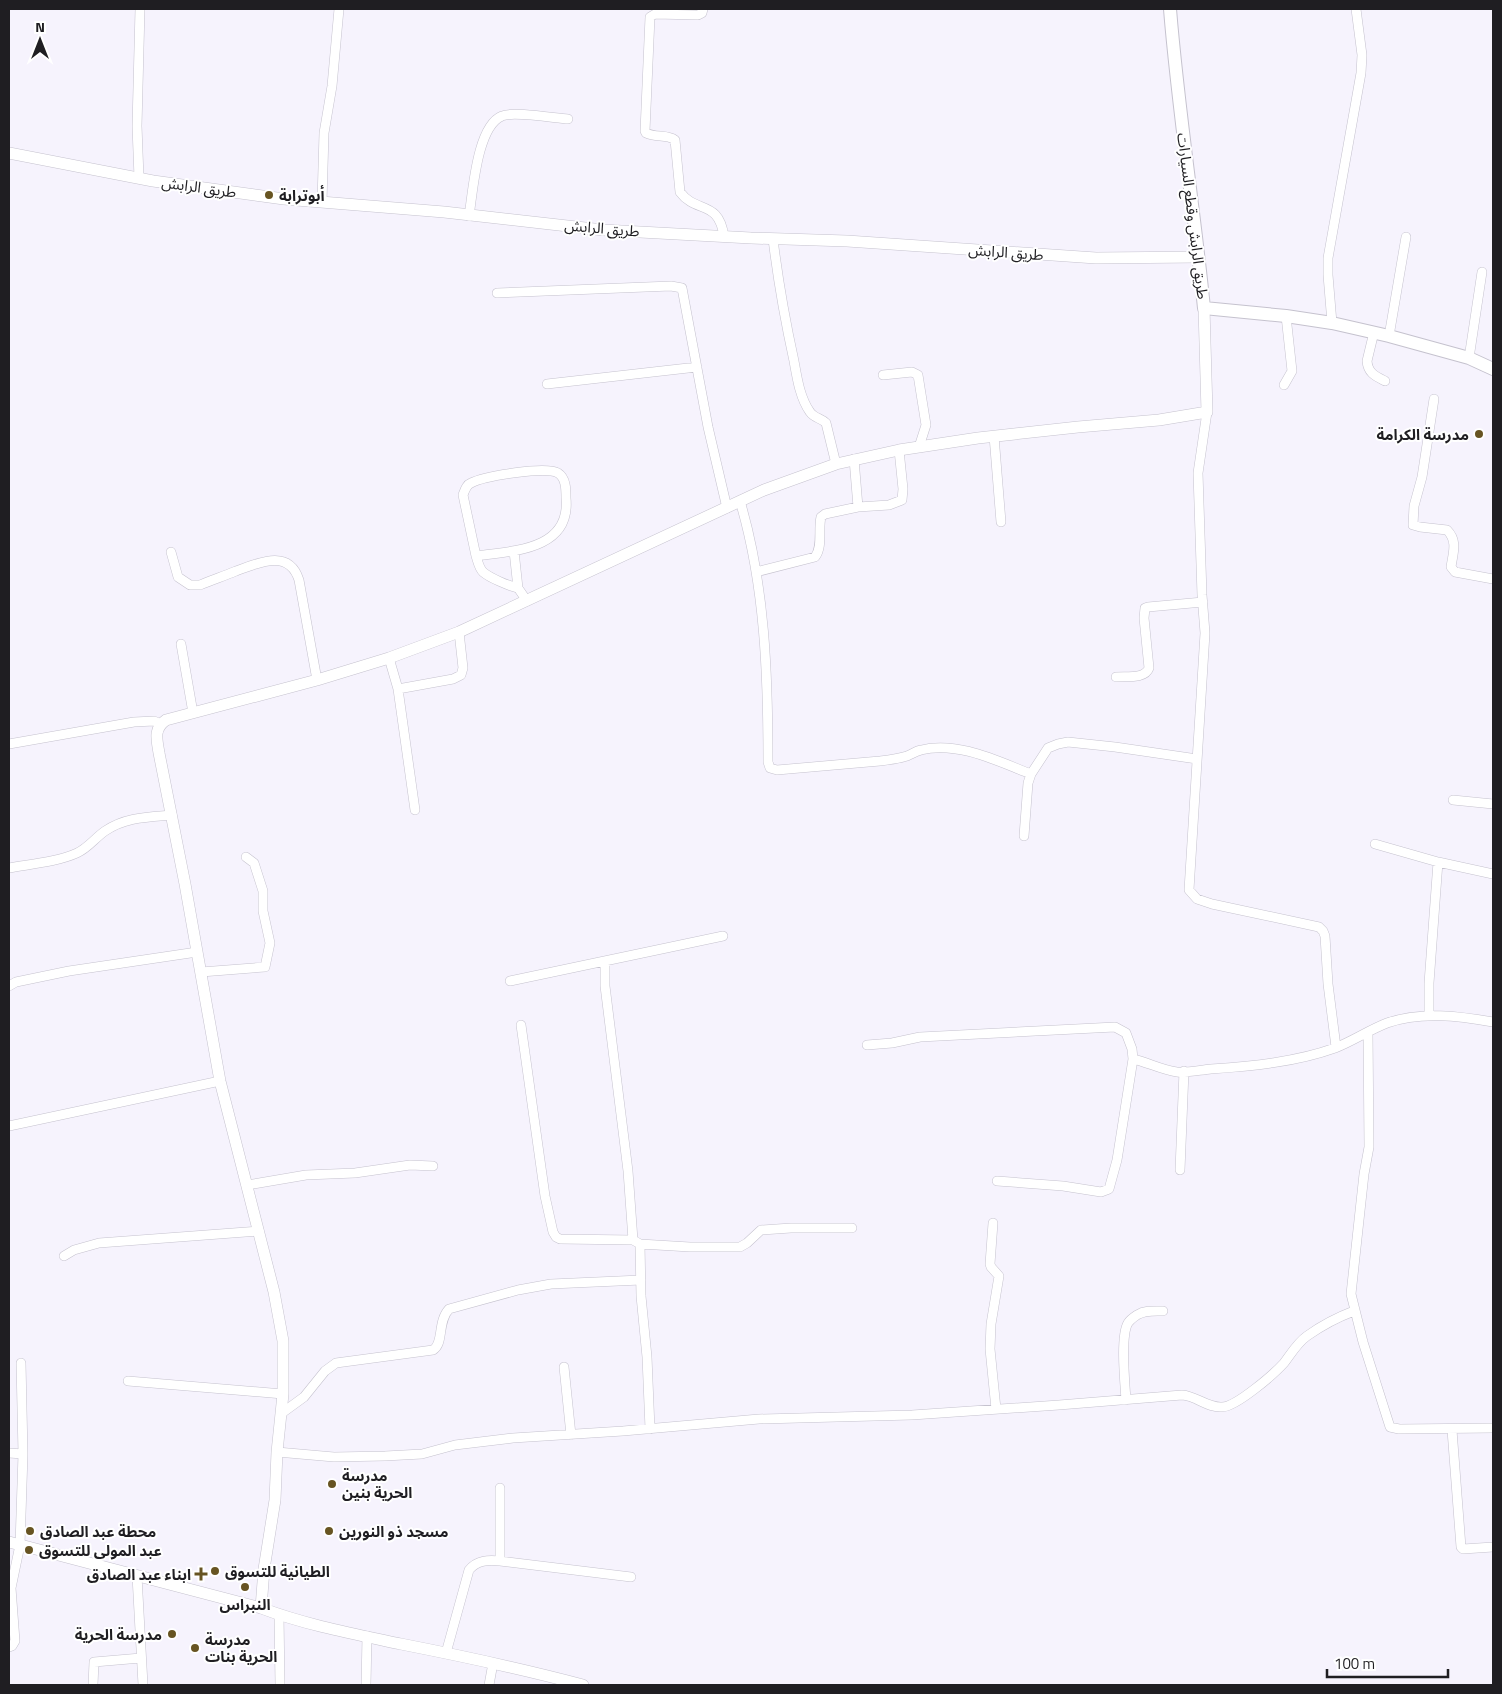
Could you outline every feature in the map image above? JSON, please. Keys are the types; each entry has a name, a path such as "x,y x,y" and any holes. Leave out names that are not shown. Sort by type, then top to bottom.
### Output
{"main road":[{"name":"طريق الرابش وقطع السيارات","path":"1170,9 1180,114 1204,308 1286,316 1332,323 1374,332 1469,358 1493,368"}],"street":[{"path":"138,178 137,126 140,9"},
{"path":"322,202 324,133 332,86 339,9"},
{"path":"703,9 702,13 698,15 655,14 650,17 645,131 646,134 651,136 669,137 675,140 680,192 717,215 722,224 724,237"},
{"path":"1332,323 1328,258 1361,72 1362,55 1356,9"},
{"path":"469,216 482,140 496,119 509,114 568,119"},
{"name":"طريق الرابش","path":"9,154 138,178 284,199 603,230 724,237 847,241 1096,258 1199,257"},
{"path":"1389,336 1406,237"},
{"path":"773,239 782,306 797,378 802,395 811,414 826,423 836,464"},
{"path":"1469,358 1482,272"},
{"path":"497,293 678,286 682,288 708,427 726,508"},
{"path":"1204,308 1207,412 1198,473 1205,633 1190,893 1197,899 1212,904 1321,929 1325,936 1328,984 1336,1047"},
{"path":"1284,384 1292,371 1286,316"},
{"path":"1374,332 1367,361 1368,366 1374,375 1385,381"},
{"path":"547,384 697,367"},
{"path":"884,375 912,372 918,375 926,425 919,446"},
{"path":"1434,399 1422,477 1414,509 1413,525 1448,530 1455,543 1451,567 1455,572 1493,579"},
{"path":"261,1608 264,1569 275,1500 277,1452 282,1413 283,1349 280,1320 220,1081 172,815 156,740 158,728 161,724 166,720 317,680 389,658 459,632 764,490 836,464 919,446 1078,426 1159,420 1207,412"},
{"path":"994,436 1001,522"},
{"path":"756,572 815,557 819,549 821,517 825,514 858,507 889,505 902,500 903,488 899,450"},
{"path":"854,459 858,507"},
{"path":"476,556 533,547 543,543 554,534 562,525 567,508 564,480 560,474 552,471 529,471 495,476 469,483 465,488 463,495 476,556 484,572 518,588"},
{"path":"740,501 750,533 756,572 766,663 769,717 768,762 770,768 777,770 880,762 920,750 935,748 955,749 981,755 1031,774"},
{"path":"514,551 518,588 527,601"},
{"path":"171,552 178,578 190,585 200,585 266,560 278,560 293,569 299,580 317,680"},
{"path":"1116,677 1144,675 1148,672 1145,608 1148,606 1203,602"},
{"path":"398,690 453,679 461,675 463,668 459,632"},
{"path":"181,644 193,713"},
{"path":"389,658 398,690 415,810"},
{"path":"9,744 134,722 154,721 161,724"},
{"path":"1024,836 1028,783 1031,774 1048,748 1068,742 1115,747 1197,760"},
{"path":"1453,800 1493,804"},
{"path":"9,868 77,853 122,821 172,815"},
{"path":"1375,844 1438,862 1493,874"},
{"path":"200,972 265,967 270,943 263,912 263,891 254,863 246,857"},
{"path":"1429,1015 1429,983 1438,862"},
{"path":"510,981 723,936"},
{"path":"9,986 16,982 69,971 197,952"},
{"path":"605,962 607,1003 641,1280 650,1429"},
{"path":"1133,1059 1171,1070 1232,1068 1284,1061 1336,1047 1399,1020 1429,1015 1493,1022"},
{"path":"521,1025 545,1196 556,1237 560,1239 636,1242 690,1247 740,1247 761,1230 852,1228"},
{"path":"867,1045 892,1044 920,1037 1115,1028 1126,1033 1132,1048 1133,1059 1117,1160 1109,1189 1101,1192 1063,1186 996,1181"},
{"path":"1368,1032 1369,1147 1351,1287 1352,1303 1390,1427 1399,1429 1452,1430 1493,1428"},
{"path":"1180,1170 1184,1071"},
{"path":"9,1126 220,1081"},
{"path":"247,1185 306,1175 362,1172 410,1165 433,1166"},
{"path":"993,1223 990,1264 999,1276 991,1324 990,1349 996,1409"},
{"path":"64,1256 88,1244 99,1242 259,1231"},
{"path":"282,1413 304,1397 325,1371 336,1363 433,1350 440,1342 440,1326 449,1309 518,1290 551,1284 641,1280"},
{"path":"277,1452 334,1457 422,1454 475,1442 759,1419 912,1415 1182,1395 1194,1396 1205,1403 1223,1408 1234,1404 1265,1381 1283,1364 1306,1337 1354,1310"},
{"path":"1126,1400 1124,1362 1125,1335 1128,1323 1135,1316 1144,1312 1163,1311"},
{"path":"9,1647 15,1641 11,1588 23,1454 21,1363"},
{"path":"564,1367 571,1435"},
{"path":"128,1381 282,1394"},
{"path":"1452,1430 1460,1524 1460,1546 1462,1549 1493,1547"},
{"path":"9,1453 23,1454"},
{"path":"500,1488 500,1561"},
{"path":"14,1544 261,1608 279,1615 583,1685"},
{"path":"446,1653 469,1570 478,1563 489,1560 500,1561 631,1577"},
{"path":"137,1576 143,1685"},
{"path":"279,1615 280,1685"},
{"path":"366,1685 367,1636"},
{"path":"93,1685 94,1662 141,1658"},
{"path":"489,1685 493,1663"}],"place":[{"name":"أبوترابة","path":"269,195"},
{"name":"مدرسة الكرامة","path":"1479,434"},
{"name":"مدرسة الحرية بنين","path":"332,1484"},
{"name":"محطة عبد الصادق","path":"30,1531"},
{"name":"مسجد ذو النورين","path":"329,1531"},
{"name":"عبد المولى للتسوق","path":"29,1550"},
{"name":"الطيانية للتسوق","path":"215,1571"},
{"name":"ابناء عبد الصادق","path":"201,1574"},
{"name":"النبراس","path":"245,1587"},
{"name":"مدرسة الحرية","path":"172,1634"},
{"name":"مدرسة الحرية بنات","path":"195,1648"}]}
